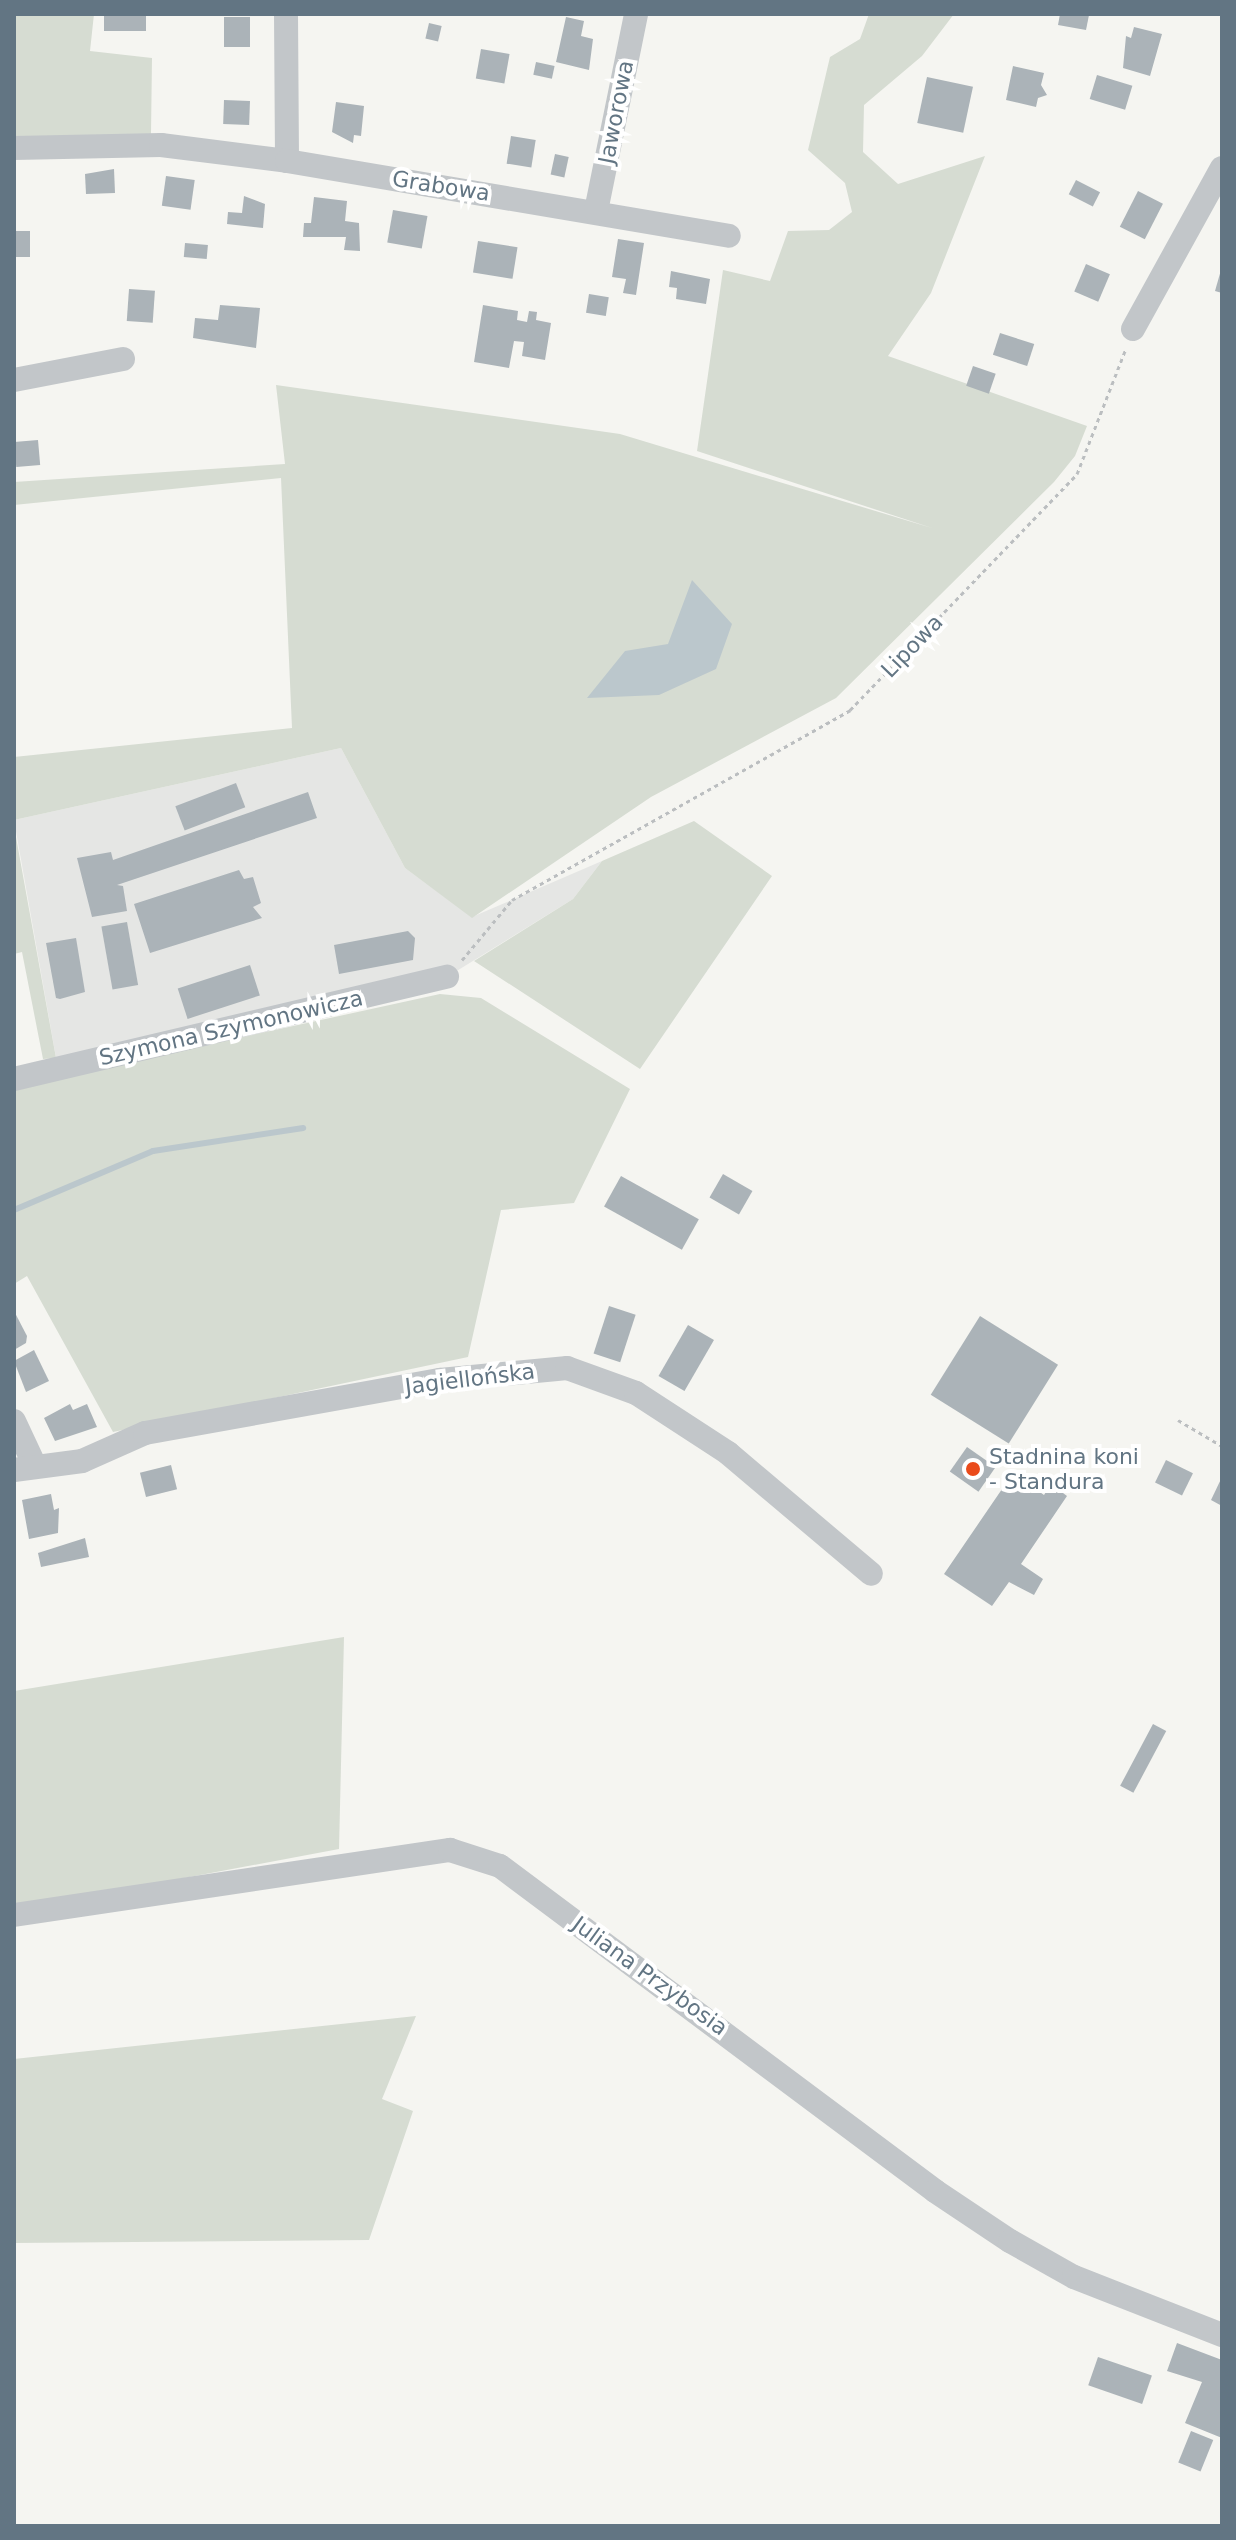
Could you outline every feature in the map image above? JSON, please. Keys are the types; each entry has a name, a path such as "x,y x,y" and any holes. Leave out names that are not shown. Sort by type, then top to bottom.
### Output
{"street":[{"path":"286,14 287,161"},
{"name":"Jaworowa","path":"596,211 636,14"},
{"name":"Grabowa","path":"14,148 161,145 287,161 729,236"},
{"path":"1133,329 1222,168"},
{"path":"14,380 123,359"},
{"name":"Szymona Szymonowicza","path":"14,1079 447,977"},
{"name":"Jagiellońska","path":"25,1468 82,1461 145,1433 440,1380 567,1368 636,1393 728,1453 871,1574"},
{"path":"14,1421 25,1468"},
{"name":"Juliana Przybosia","path":"14,1915 450,1850 500,1866 935,2191 1010,2241 1074,2277 1222,2335"}],"path":[{"name":"Lipowa","path":"447,977 512,900 850,710 1077,474 1133,329"},
{"path":"1178,1420 1222,1446"}],"shaded area":[{"path":"14,14 94,14 90,51 152,58 151,134 14,138"},
{"path":"869,14 954,14 922,56 864,105 863,152 898,184 985,156 931,293 888,356 1087,426 1075,456 1054,482 836,698 651,797 472,918 405,868 341,748 14,820 14,757 292,728 281,478 14,505 14,482 285,464 276,385 620,434 932,528 697,451 723,270 770,281 788,231 829,230 852,212 845,183 808,150 830,57 860,39"},
{"path":"692,580 732,624 716,669 659,695 587,698 625,651 668,644"},
{"path":"341,748 405,868 472,917 602,861 573,899 447,977 58,1069 14,820"},
{"path":"694,821 772,876 640,1069 474,961 573,899 602,861"},
{"path":"14,826 56,1058 43,1059 22,952 14,954"},
{"path":"440,994 481,998 630,1089 574,1203 501,1210 468,1357 113,1432 27,1276 14,1284 14,1087"},
{"path":"344,1637 339,1849 14,1910 14,1691"},
{"path":"416,2016 382,2099 413,2111 369,2240 14,2243 14,2059"}],"building":[{"path":"104,14 146,14 146,31 104,31"},
{"path":"1060,14 1089,15 1086,30 1058,25"},
{"path":"224,17 250,17 250,47 224,47"},
{"path":"566,17 584,21 581,36 593,39 589,70 556,62"},
{"path":"429,23 442,26 438,42 425,39"},
{"path":"1134,27 1162,34 1150,76 1123,68 1126,36 1131,38"},
{"path":"481,49 510,54 504,84 476,79"},
{"path":"536,62 555,66 552,79 533,75"},
{"path":"1013,66 1044,73 1041,85 1047,95 1038,98 1036,107 1006,100"},
{"path":"1097,75 1132,86 1125,110 1090,99"},
{"path":"927,77 973,87 963,133 917,123"},
{"path":"224,100 250,101 249,125 223,124"},
{"path":"336,102 364,106 361,136 354,135 353,143 332,132"},
{"path":"511,136 536,140 531,168 507,164"},
{"path":"555,154 569,157 564,177 551,175"},
{"path":"114,169 115,193 86,194 85,174"},
{"path":"166,176 195,180 191,210 162,206"},
{"path":"1076,180 1100,192 1093,207 1069,194"},
{"path":"1138,191 1163,204 1145,239 1120,227"},
{"path":"244,196 265,204 263,228 227,224 228,212 242,213"},
{"path":"314,197 347,201 345,221 359,223 360,251 344,250 346,237 303,237 304,223 311,223"},
{"path":"393,210 427,216 422,249 387,242"},
{"path":"14,231 30,231 30,257 14,257"},
{"path":"618,239 644,243 636,295 623,293 626,279 612,277"},
{"path":"478,241 518,247 513,279 473,273"},
{"path":"185,243 208,245 207,259 184,257"},
{"path":"1086,264 1110,274 1098,302 1074,292"},
{"path":"1222,270 1222,293 1215,291"},
{"path":"671,271 710,279 706,304 676,299 677,288 669,287"},
{"path":"129,289 155,291 153,323 127,321"},
{"path":"589,294 609,297 606,316 586,313"},
{"path":"220,305 260,308 256,348 193,338 195,318 218,320"},
{"path":"483,305 518,311 517,320 527,322 529,311 537,312 536,320 551,323 545,360 522,356 524,342 514,341 509,368 474,362"},
{"path":"1000,333 1034,344 1027,366 993,355"},
{"path":"973,366 996,374 989,394 966,386"},
{"path":"38,440 40,465 16,467 14,442"},
{"path":"236,783 245,807 185,831 175,806"},
{"path":"308,792 317,818 117,885 123,886 127,911 92,917 77,858 111,852 113,860"},
{"path":"239,870 244,879 253,877 261,903 253,907 262,918 150,953 134,904"},
{"path":"127,922 138,985 113,990 101,927"},
{"path":"408,931 415,938 413,960 339,974 334,945"},
{"path":"76,938 85,992 56,998 46,943"},
{"path":"250,965 260,995 188,1019 178,988"},
{"path":"723,1174 752,1191 739,1214 710,1197"},
{"path":"621,1176 699,1219 682,1250 604,1207"},
{"path":"609,1306 636,1315 620,1362 594,1354"},
{"path":"14,1311 27,1336 26,1343 14,1350"},
{"path":"980,1316 1058,1365 1009,1444 931,1395"},
{"path":"688,1325 714,1340 684,1391 658,1376"},
{"path":"34,1350 49,1381 26,1392 14,1361"},
{"path":"70,1404 73,1410 87,1404 97,1427 55,1441 44,1418"},
{"name":"Stadnina koni - Standura","path":"967,1447 996,1467 978,1492 950,1472"},
{"path":"1166,1460 1193,1473 1182,1496 1155,1482"},
{"path":"171,1465 177,1489 146,1497 140,1473"},
{"path":"1013,1473 1044,1495 1051,1484 1067,1496 1021,1564 1043,1579 1034,1595 1009,1582 992,1606 944,1574"},
{"path":"1222,1477 1222,1506 1211,1500"},
{"path":"51,1494 54,1510 59,1508 58,1533 29,1539 22,1500"},
{"path":"85,1538 89,1557 41,1567 38,1553"},
{"path":"1153,1724 1166,1731 1133,1793 1120,1786"},
{"path":"1177,2343 1222,2360 1222,2438 1185,2423 1202,2382 1167,2371"},
{"path":"1098,2357 1152,2376 1142,2404 1088,2385"},
{"path":"1191,2431 1213,2440 1201,2472 1178,2463"}],"waterway":[{"path":"14,1210 153,1151 303,1128"}],"place":[{"name":"Stadnina koni - Standura","path":"973,1469"}]}
